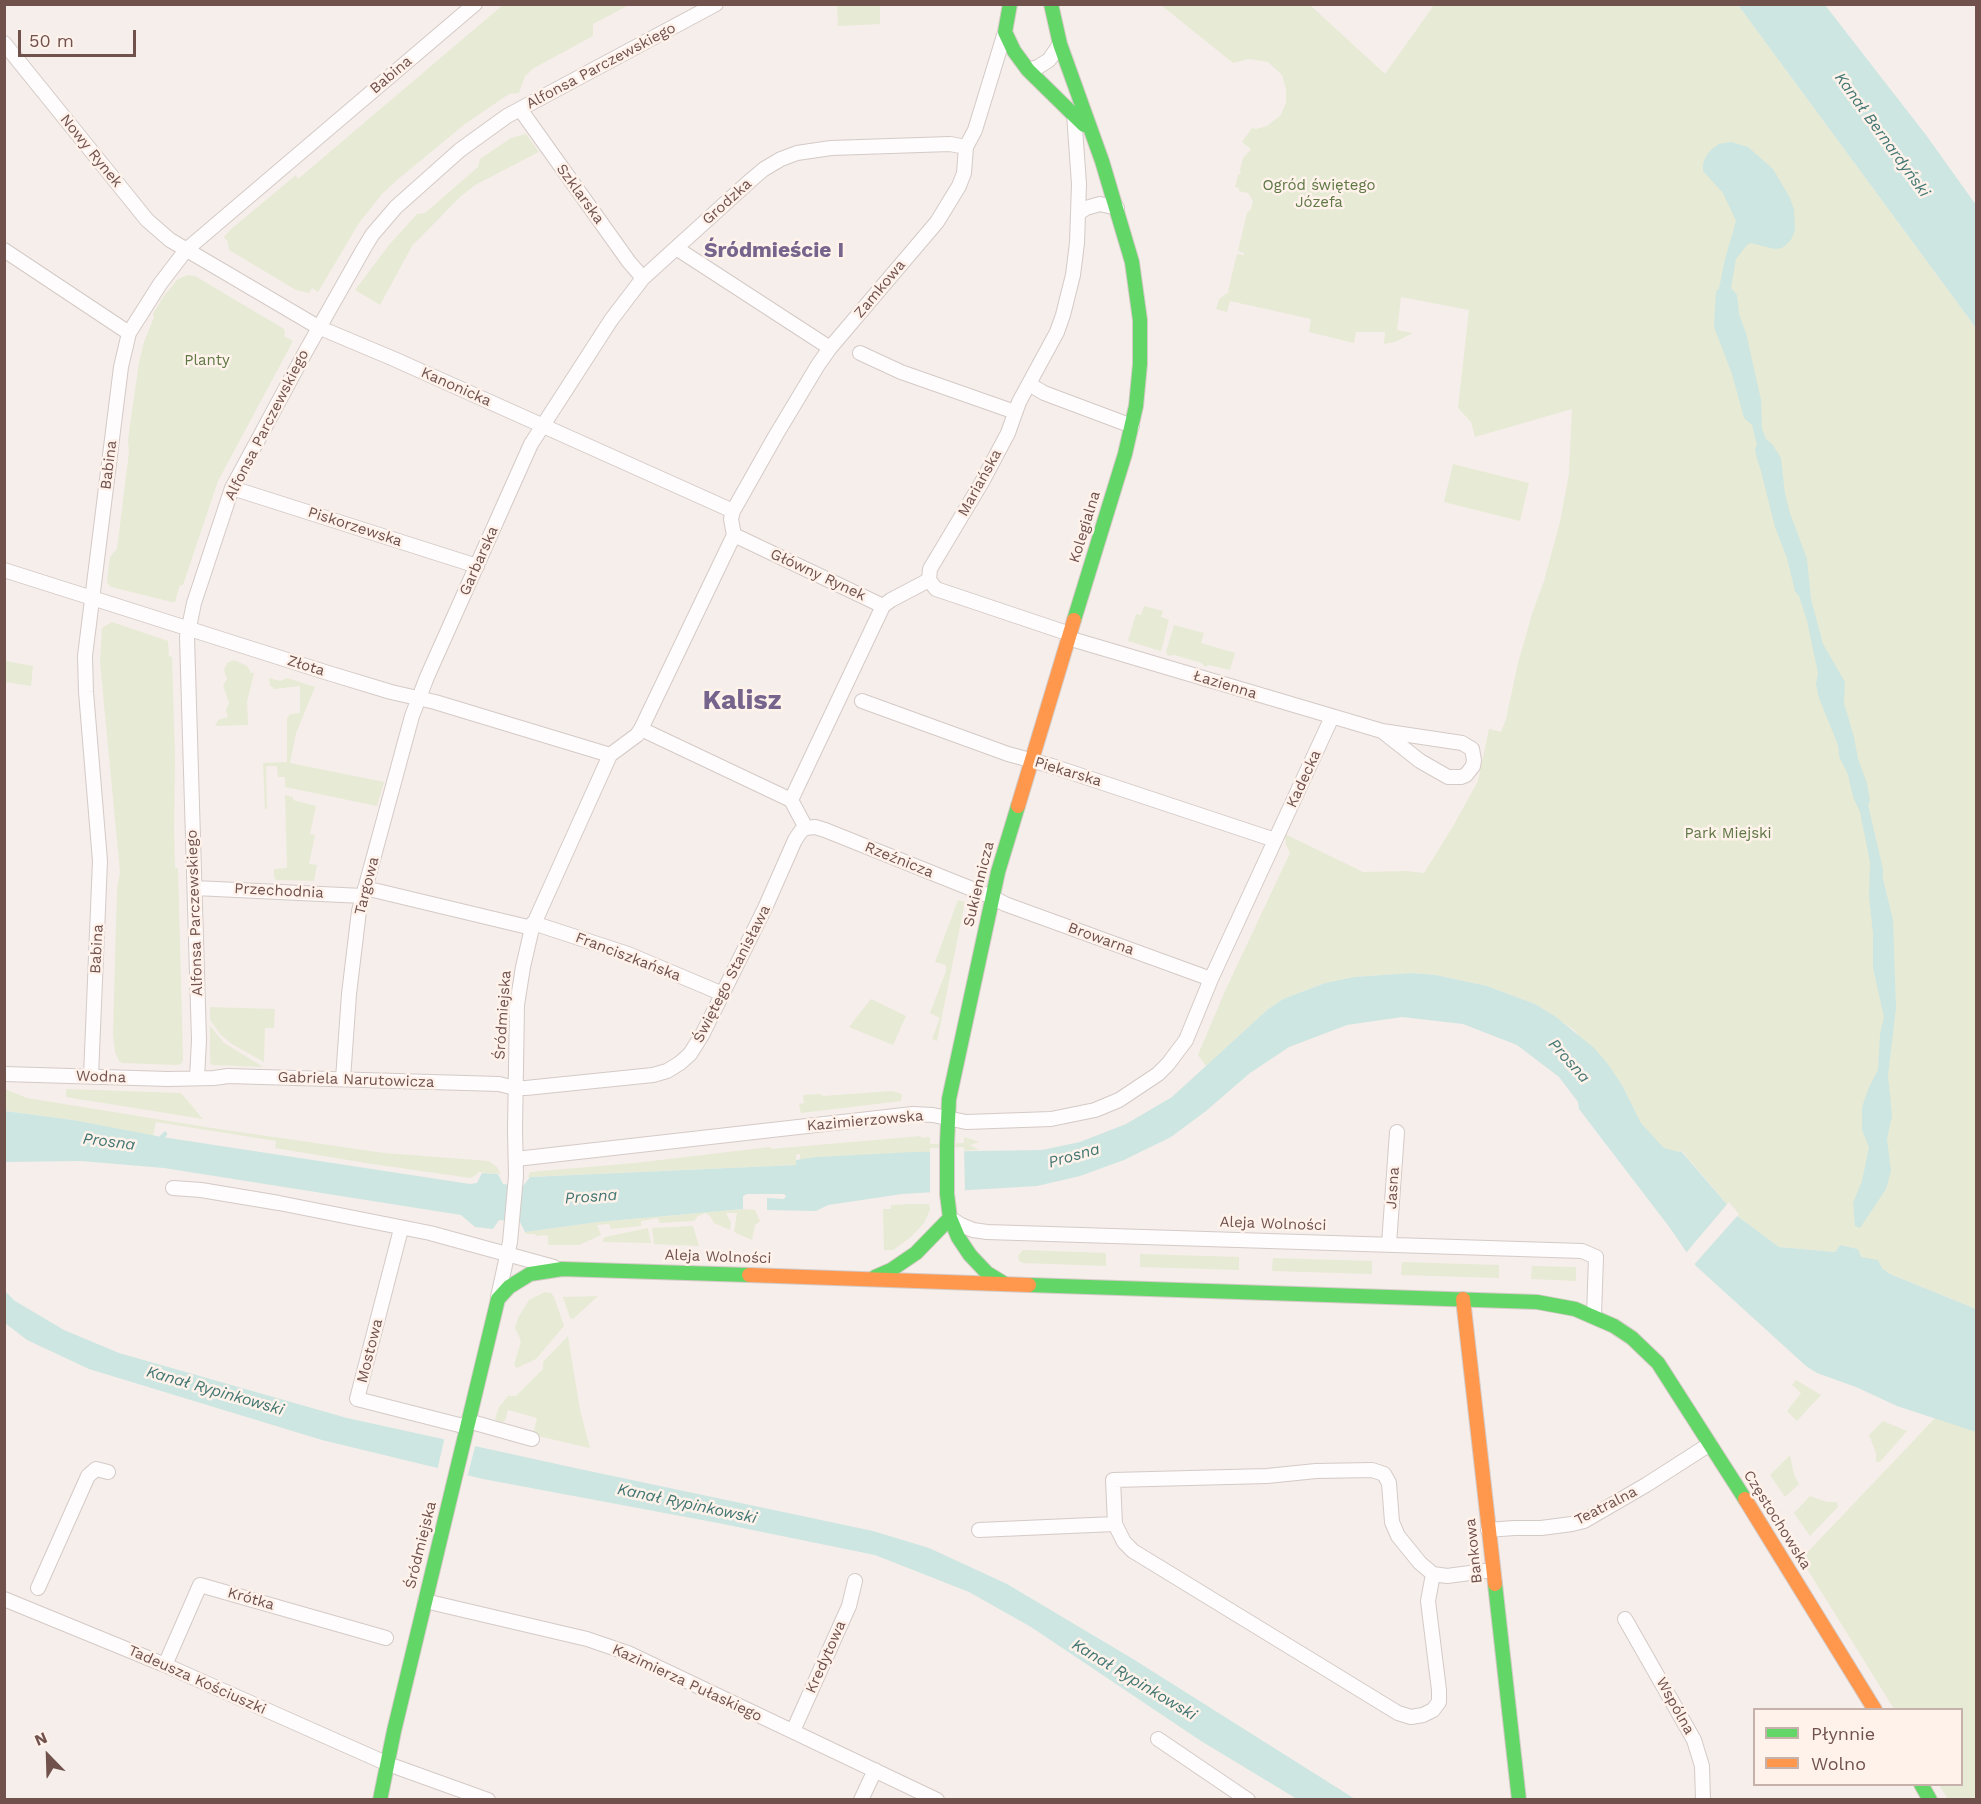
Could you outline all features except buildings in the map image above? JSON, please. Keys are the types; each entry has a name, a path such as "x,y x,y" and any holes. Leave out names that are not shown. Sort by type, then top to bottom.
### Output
{"street":[{"name":"Babina","path":"91,1076 100,880 99,841 85,674 86,639 121,367 129,333 160,284 186,250 475,4"},
{"name":"Alfonsa Parczewskiego","path":"197,1078 199,1040 188,628 232,488 318,327 372,235 396,207 460,150 492,126 716,4"},
{"path":"1010,4 1005,32 1014,51 1028,70 1092,134"},
{"name":"Kolegialna","path":"1051,4 1060,44 1117,208 1134,271 1140,320 1138,386 1132,426 1069,636"},
{"name":"Zamkowa","path":"734,535 731,519 734,511 781,425 830,348 941,215 962,180 966,147 975,130 1005,32"},
{"name":"Nowy Rynek","path":"4,43 147,220 162,235 186,250"},
{"path":"1028,70 1044,64 1060,44"},
{"name":"Szklarska","path":"520,109 629,262 643,278"},
{"name":"Mariańska","path":"929,580 930,569 1008,433 1015,412 1057,332 1075,260 1078,153 1074,114"},
{"name":"Grodzka","path":"544,426 611,320 643,278 765,169 781,159 798,153 831,147 950,144 966,147"},
{"path":"1078,213 1092,205 1117,208"},
{"path":"676,248 830,348"},
{"path":"4,250 129,333"},
{"name":"Kanonicka","path":"186,250 318,327 734,511"},
{"path":"860,353 919,378 1015,412"},
{"path":"1029,384 1044,393 1132,426"},
{"name":"Garbarska","path":"419,698 531,444 544,426"},
{"name":"Piskorzewska","path":"232,488 477,566"},
{"path":"610,754 637,735 641,729 734,535"},
{"name":"Główny Rynek","path":"734,535 883,606 791,800"},
{"name":"Złota","path":"4,570 391,692 419,698 610,754"},
{"path":"883,606 929,580"},
{"name":"Łazienna","path":"929,580 936,589 1069,636 1332,717 1382,731 1462,743 1472,749 1473,766 1461,777 1448,777 1420,761 1382,731"},
{"name":"Sukiennicza","path":"950,1218 947,1194 947,1144 955,1068 992,897 1069,636"},
{"name":"Targowa","path":"343,1079 350,983 364,892 399,761 419,698"},
{"name":"Piekarska","path":"862,701 1008,754 1191,811 1275,840"},
{"name":"Kadecka","path":"1275,840 1332,717"},
{"path":"641,729 791,800 806,828"},
{"name":"Śródmiejska","path":"380,1800 507,1254 515,1185 517,1005 532,925 610,754"},
{"name":"Rzeźnicza","path":"806,828 820,828 992,897"},
{"name":"Świętego Stanisława","path":"515,1088 653,1075 680,1064 690,1054 723,994 795,840 806,828"},
{"name":"Kazimierzowska","path":"516,1159 903,1115 923,1114 966,1122 1051,1119 1088,1112 1119,1100 1158,1074 1179,1051 1192,1028 1211,979 1275,840"},
{"name":"Przechodnia","path":"195,888 364,892"},
{"name":"Franciszkańska","path":"364,892 532,925 628,954 723,994"},
{"name":"Browarna","path":"992,897 1005,904 1211,979"},
{"name":"Wodna","path":"4,1074 197,1078"},
{"name":"Gabriela Narutowicza","path":"197,1078 228,1076 343,1079 499,1084 515,1088"},
{"name":"Jasna","path":"1389,1244 1396,1132"},
{"path":"173,1188 201,1190 279,1203 457,1239 507,1254"},
{"path":"950,1218 970,1256 987,1273 1005,1284"},
{"name":"Aleja Wolności","path":"874,1278 905,1262 926,1244 950,1218 973,1230 987,1232 1574,1250 1596,1257 1594,1316"},
{"name":"Mostowa","path":"401,1228 357,1399 467,1427"},
{"name":"Aleja Wolności","path":"507,1254 562,1269"},
{"name":"Aleja Wolności","path":"498,1299 519,1279 542,1271 562,1269 1537,1302 1575,1309 1594,1316 1632,1338 1647,1350"},
{"name":"Bankowa","path":"1463,1299 1519,1800"},
{"name":"Częstochowska","path":"1647,1350 1668,1376 1874,1708"},
{"path":"467,1427 532,1438"},
{"name":"Teatralna","path":"1488,1530 1541,1528 1584,1521 1710,1444"},
{"path":"38,1588 88,1476 96,1469 108,1473"},
{"path":"1432,1574 1428,1601 1439,1690 1438,1702 1433,1710 1411,1717 1398,1713 1133,1551 1124,1542 1115,1524 1113,1480 1267,1476 1316,1471 1372,1470 1384,1474 1389,1484 1392,1522 1398,1536 1432,1574 1447,1576 1493,1570"},
{"path":"979,1530 1115,1524"},
{"name":"Kredytowa","path":"793,1731 849,1606 855,1581"},
{"name":"Krótka","path":"165,1665 201,1585 386,1638"},
{"name":"Tadeusza Kościuszki","path":"4,1599 165,1665 388,1764 488,1800"},
{"name":"Kazimierza Pułaskiego","path":"425,1601 587,1639 628,1653 937,1800"},
{"name":"Wspólna","path":"1625,1619 1694,1740 1702,1766 1703,1800"},
{"path":"1158,1739 1248,1800"},
{"path":"861,1800 875,1770"},
{"path":"1922,1786 1930,1800"}],"green space":[{"path":"504,4 629,5 593,24 593,36 534,68 525,76 519,93 509,94 465,124 397,180 382,194 359,223 318,292 312,288 309,293 296,290 229,250 228,242 224,237 230,230 296,175 298,179"},
{"path":"837,5 880,5 880,24 838,26"},
{"name":"Park Miejski","path":"1161,5 1310,5 1385,74 1434,5 1738,5 1976,328 1976,1309 1890,1274 1861,1257 1858,1249 1840,1245 1835,1252 1779,1247 1736,1215 1682,1151 1664,1149 1641,1123 1622,1085 1574,1030 1535,1004 1487,986 1436,975 1411,973 1354,977 1325,983 1283,999 1267,1010 1206,1066 1198,1055 1225,991 1290,853 1286,845 1285,834 1363,872 1424,873 1452,828 1478,781 1489,729 1501,732 1506,719 1518,663 1560,522 1569,474 1572,409 1475,437 1471,422 1458,408 1469,310 1401,297 1397,330 1413,333 1395,342 1384,344 1385,332 1356,332 1354,343 1309,332 1311,319 1230,301 1227,312 1216,309 1219,299 1230,291 1228,291 1237,254 1244,255 1238,251 1247,213 1253,201 1248,193 1239,191 1239,188 1235,187 1238,175 1241,173 1243,158 1251,149 1242,142 1252,128 1267,126 1280,116 1286,103 1286,89 1282,75 1268,62 1249,59 1233,63"},
{"path":"526,134 539,152 475,185 460,197 412,246 380,305 355,290 389,245 417,214 425,213 478,167 480,159 511,138"},
{"name":"Planty","path":"188,275 195,276 284,329 284,336 293,341 218,481 183,585 180,585 175,602 172,602 111,587 107,583 110,557 117,549 129,452 128,439 144,342 154,317 153,314 163,297 178,279"},
{"path":"1453,464 1529,483 1520,521 1444,502"},
{"path":"1144,606 1163,611 1161,617 1169,620 1161,651 1128,641 1136,614 1141,615"},
{"path":"112,622 168,641 169,656 172,657 175,867 178,869 183,1060 177,1065 122,1063 115,1052 113,1035 117,889 120,872 100,662 102,628"},
{"path":"1174,625 1204,633 1201,643 1235,653 1230,670 1209,665 1205,667 1202,663 1174,655 1168,656 1166,652"},
{"path":"234,660 247,666 251,673 254,673 247,702 248,725 215,726 218,720 228,717 226,710 229,703 223,685 227,679 224,670 227,663"},
{"path":"6,661 33,666 31,686 5,682"},
{"path":"269,678 280,681 287,678 315,687 296,733 290,763 384,782 377,806 285,787 285,777 278,777 277,766 266,766 267,809 265,809 263,763 287,762 287,718 290,714 300,713 300,686 275,689 270,686"},
{"path":"285,795 293,797 293,800 316,806 310,834 315,835 309,864 317,865 314,881 276,880 274,876 274,869 287,868"},
{"path":"958,900 965,902 937,1041 932,1039 940,1018 930,1013 946,971 946,965 935,962"},
{"path":"871,999 906,1016 893,1045 849,1027"},
{"path":"210,1007 275,1009 274,1028 265,1028 264,1062 221,1035 210,1020"},
{"path":"210,1026 224,1043 263,1067 212,1065 210,1062"},
{"path":"5,1089 27,1098 212,1128 384,1153 489,1161 497,1167 501,1174 478,1172 470,1178 372,1164 275,1148 276,1141 156,1122 153,1136 73,1120 5,1111"},
{"path":"66,1089 181,1093 203,1119 66,1097"},
{"path":"892,1091 902,1094 901,1101 801,1113 799,1104 804,1103 803,1095 821,1094 823,1096"},
{"path":"921,1136 921,1138 930,1137 930,1144 964,1143 964,1137 979,1142 970,1145 979,1150 816,1157 800,1160 800,1154 798,1154 796,1165 528,1177 530,1172 635,1163 770,1147 771,1149"},
{"path":"929,1204 930,1210 924,1223 911,1237 893,1250 884,1250 883,1209 891,1209 891,1205"},
{"path":"743,1209 755,1210 760,1221 755,1225 752,1240 734,1232 737,1213 726,1213 731,1223 730,1230 714,1223 706,1213 698,1216 694,1221 660,1223 658,1218 641,1221 641,1226 611,1229 609,1224 597,1225 601,1235 579,1245 548,1245 548,1235 536,1236 525,1232 598,1222"},
{"path":"693,1226 699,1246 654,1244 652,1228"},
{"path":"648,1228 651,1243 604,1242 602,1240 605,1237"},
{"path":"1023,1250 1106,1253 1106,1266 1023,1263 1019,1261 1018,1256"},
{"path":"1140,1254 1239,1257 1239,1270 1140,1267"},
{"path":"1273,1258 1372,1261 1372,1274 1272,1271"},
{"path":"1402,1262 1499,1265 1499,1278 1401,1275"},
{"path":"1532,1266 1576,1267 1576,1281 1531,1279"},
{"path":"545,1292 551,1293 554,1297 564,1326 536,1359 517,1368 514,1365 521,1341 515,1328 518,1318 529,1300"},
{"path":"598,1296 573,1319 570,1318 563,1297"},
{"path":"568,1336 580,1410 590,1448 533,1435 537,1418 508,1410 505,1421 501,1423 495,1419 499,1407 508,1396 516,1396 543,1369 543,1362"},
{"path":"1796,1380 1821,1395 1797,1421 1787,1411 1801,1393 1792,1385"},
{"path":"1936,1417 1976,1432 1976,1799 1948,1799 1940,1786 1963,1786 1963,1708 1893,1708 1801,1559"},
{"path":"1883,1421 1907,1431 1880,1462 1876,1462 1876,1453 1869,1435"},
{"path":"1790,1455 1794,1475 1799,1484 1785,1497 1770,1475"},
{"path":"1810,1496 1827,1502 1837,1502 1838,1507 1810,1536 1794,1513"}],"water":[{"name":"Kanał Bernardyński","path":"1738,5 1825,5 1926,135 1976,205 1976,328"},
{"path":"1731,142 1748,147 1773,169 1794,209 1795,230 1791,240 1782,248 1774,249 1751,243 1747,245 1736,259 1731,288 1737,295 1739,314 1746,333 1761,400 1762,429 1766,439 1781,458 1785,494 1807,559 1811,599 1823,644 1845,682 1844,703 1858,759 1867,783 1870,801 1868,805 1893,920 1896,1008 1888,1075 1892,1116 1887,1139 1891,1171 1886,1189 1860,1228 1855,1226 1853,1203 1862,1181 1869,1147 1862,1130 1862,1107 1878,1070 1880,1034 1884,1017 1873,968 1873,933 1869,897 1870,862 1860,812 1839,756 1838,745 1819,698 1816,684 1818,673 1807,621 1775,527 1756,455 1757,445 1752,425 1744,418 1732,374 1714,327 1716,291 1719,289 1736,221 1723,193 1703,171 1703,164 1712,149 1719,144"},
{"name":"Prosna","path":"1411,973 1436,975 1487,986 1535,1004 1556,1017 1594,1048 1607,1063 1622,1085 1641,1123 1664,1148 1681,1151 1736,1215 1779,1247 1835,1252 1840,1245 1858,1249 1861,1257 1878,1260 1882,1268 1890,1274 1976,1309 1976,1432 1897,1406 1856,1387 1817,1373 1806,1366 1696,1266 1670,1228 1579,1109 1578,1102 1559,1077 1517,1045 1463,1024 1402,1017 1347,1025 1289,1047 1250,1073 1206,1111 1171,1137 1124,1160 1080,1176 1037,1186 902,1194 828,1205 816,1211 767,1210 767,1198 784,1199 786,1196 784,1194 747,1194 743,1196 743,1209 598,1222 525,1232 520,1222 499,1220 493,1229 475,1227 461,1215 164,1168 81,1161 5,1162 5,1111 470,1184 477,1183 482,1173 498,1174 503,1184 523,1186 530,1177 796,1165 796,1160 816,1157 914,1152 1042,1150 1080,1142 1126,1124 1172,1097 1267,1010 1283,999 1325,983 1354,977"},
{"name":"Kanał Rypinkowski","path":"4,1290 15,1301 64,1330 119,1353 347,1418 873,1531 929,1548 1007,1584 1133,1659 1355,1799 1297,1799 1201,1741 1031,1627 969,1592 875,1555 483,1479 322,1440 89,1369 27,1340 5,1323"}],"pier":[{"path":"964,1147 965,1193 930,1194 930,1148"},
{"path":"1729,1202 1739,1214 1693,1266 1685,1254"},
{"path":"445,1436 476,1443 467,1478 437,1471"}],"waterway":[{"path":"162,1137 165,1134"}],"traffic: fast":[{"path":"1010,4 1005,32 1014,51 1028,70 1084,125"},
{"path":"1051,4 1060,44 1102,161 1132,262 1140,320 1140,364 1136,406 1125,454 1074,620"},
{"path":"1005,1284 987,1273 970,1255 958,1237 950,1218 947,1194 947,1144 949,1099 998,872 1018,806"},
{"path":"875,1277 891,1270 916,1253 950,1218"},
{"path":"380,1800 394,1731 498,1299 509,1287 530,1274 562,1269 749,1275"},
{"path":"1029,1285 1537,1302 1575,1309 1614,1326 1632,1338 1658,1363 1745,1499"},
{"path":"1495,1584 1519,1800"},
{"path":"1922,1786 1930,1800"}],"traffic: slow":[{"path":"1018,806 1074,620"},
{"path":"749,1275 1029,1285"},
{"path":"1463,1299 1495,1584"},
{"path":"1745,1499 1874,1708"}],"district":[{"name":"Śródmieście I","path":"774,251"},
{"name":"Kalisz","path":"742,701"}],"park label":[{"name":"Ogród świętego Józefa","path":"1319,194"}]}
